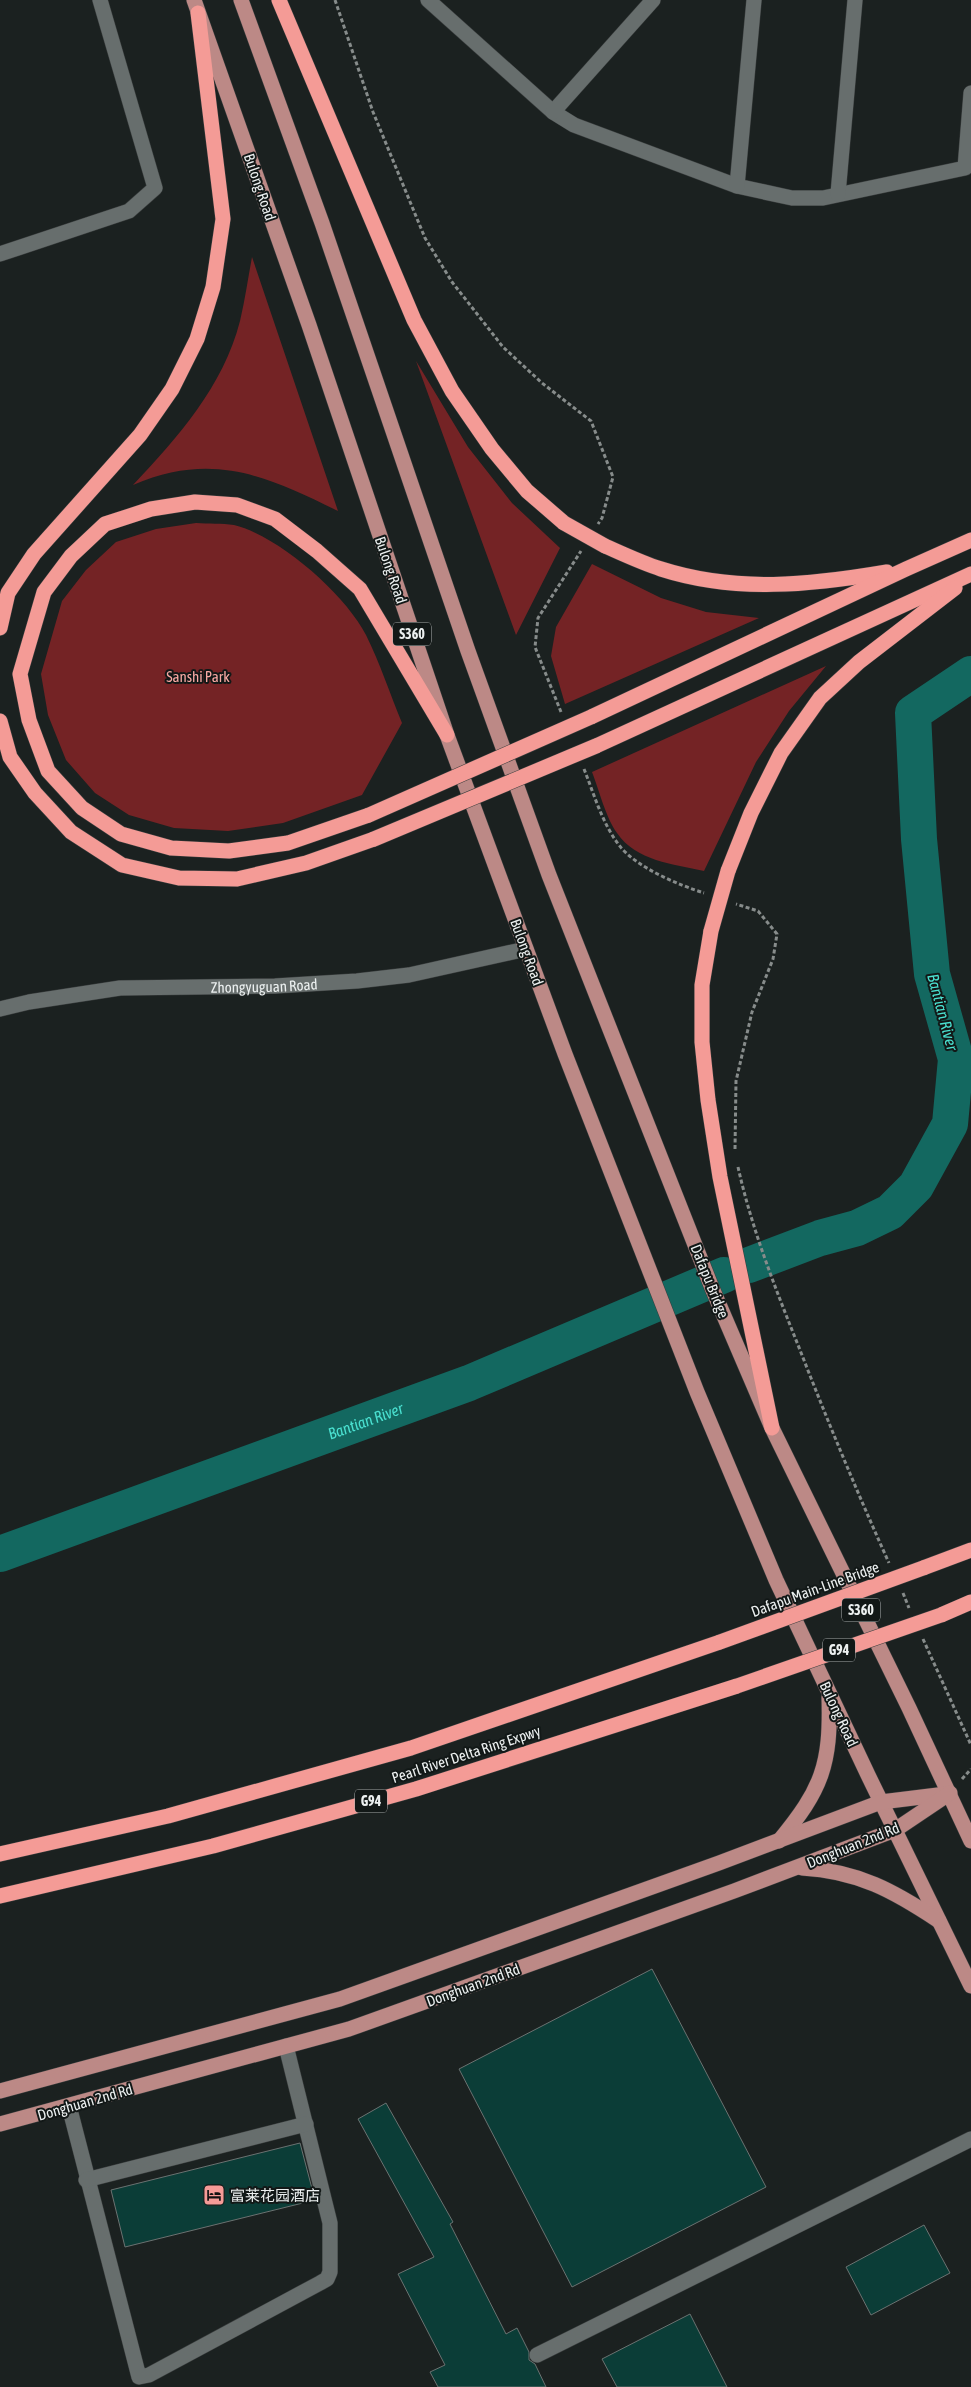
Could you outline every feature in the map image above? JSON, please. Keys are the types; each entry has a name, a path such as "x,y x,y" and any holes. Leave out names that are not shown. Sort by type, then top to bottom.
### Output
{"highway":[{"path":"279,0 414,320 452,391 492,449 528,491 564,523 605,546 661,569 714,581 765,586 828,582 906,569"},
{"path":"0,628 8,593 28,562 140,435 172,389 197,339 213,286 223,219 196,6"},
{"path":"447,736 360,589 317,550 275,519 237,505 195,502 160,507 106,524 71,556 44,592 20,674 29,720 48,771 82,808 121,834 171,848 229,851 288,843 369,814 591,717 971,540"},
{"path":"0,721 10,757 35,793 71,832 122,866 180,878 237,879 306,863 374,839 596,746 971,575"},
{"path":"772,1428 720,1177 708,1100 702,1042 702,985 711,931 728,871 751,813 782,753 820,698 859,662 971,575"},
{"name":"Dafapu Main-Line Bridge","path":"720,1642 971,1550"},
{"name":"Pearl River Delta Ring Expwy","path":"0,1896 214,1846 416,1789 737,1686 971,1604"},
{"name":"Pearl River Delta Ring Expwy","path":"0,1854 168,1816 411,1748 720,1642"}],"main road":[{"name":"Dafapu Bridge","path":"241,0 325,232 468,651 548,875 688,1226 772,1428"},
{"name":"Bulong Road","path":"196,6 309,325 447,736 526,949 682,1354 776,1580 971,1986"},
{"name":"S360","path":"772,1428 950,1793 971,1842"},
{"path":"779,1841 803,1811 819,1784 827,1754 828,1691"},
{"name":"Donghuan 2nd Rd","path":"0,2091 340,1999 779,1841 881,1802 950,1793"},
{"name":"Donghuan 2nd Rd","path":"0,2124 349,2029 796,1868 895,1830 950,1793"},
{"path":"796,1868 828,1870 860,1878 889,1890 939,1921"}],"street":[{"path":"0,254 129,211 155,188 100,0"},
{"path":"428,0 553,112 574,125 737,186 792,198 823,198 965,168 971,93"},
{"path":"553,112 653,0"},
{"path":"737,186 754,0"},
{"path":"838,194 855,0"},
{"name":"Zhongyuguan Road","path":"0,1009 29,1002 120,988 275,986 357,981 409,975 526,949"},
{"path":"69,2106 86,2180 139,2377 168,2366 327,2279 332,2261 330,2223 286,2046"},
{"path":"86,2180 306,2124"},
{"path":"537,2354 971,2138"}],"path":[{"path":"335,0 373,112 424,238 452,282 503,348 542,383 591,421 614,477 602,518 597,526"},
{"path":"565,720 535,647 538,618 583,548"},
{"path":"583,766 601,813 619,846 648,869 669,881 712,896"},
{"path":"730,902 758,911 777,934 773,959 752,1012 736,1081 735,1152"},
{"path":"737,1160 748,1211 777,1292 847,1470 891,1568"},
{"path":"899,1586 911,1612"},
{"path":"919,1630 971,1745"}],"green space":[{"path":"252,257 338,511 287,487 263,478 238,472 214,469 189,470 162,475 133,485 197,410 222,368 240,321"},
{"path":"416,361 468,447 512,503 560,548 516,635"},
{"name":"Sanshi Park","path":"196,523 234,525 252,531 271,541 290,554 327,585 343,602 366,635 402,723 362,795 283,823 228,831 174,828 129,815 95,793 66,760 48,715 41,674 62,601 86,570 116,542 156,529"},
{"path":"592,564 661,598 706,612 759,618 565,704 551,656 556,627"},
{"path":"826,666 789,711 756,762 704,871 656,860 634,850 617,833 606,812 592,772"}],"building":[{"path":"652,1969 766,2187 572,2287 459,2069"},
{"path":"386,2103 453,2222 450,2224 506,2334 517,2328 529,2352 529,2360 535,2364 546,2387 438,2387 430,2372 445,2365 398,2274 434,2257 358,2119"},
{"name":"富莱花园酒店","path":"300,2143 315,2200 125,2247 111,2190"},
{"path":"924,2225 950,2273 871,2315 846,2267"},
{"path":"690,2314 727,2387 617,2387 602,2359"}],"waterway":[{"name":"Bantian River","path":"749,1265 820,1238 857,1228 890,1212 916,1186 950,1124 956,1059 932,974 919,839 913,713 971,674"},
{"name":"Bantian River","path":"0,1554 469,1383 724,1275"}],"place":[{"name":"富莱花园酒店","path":"214,2195"}]}
